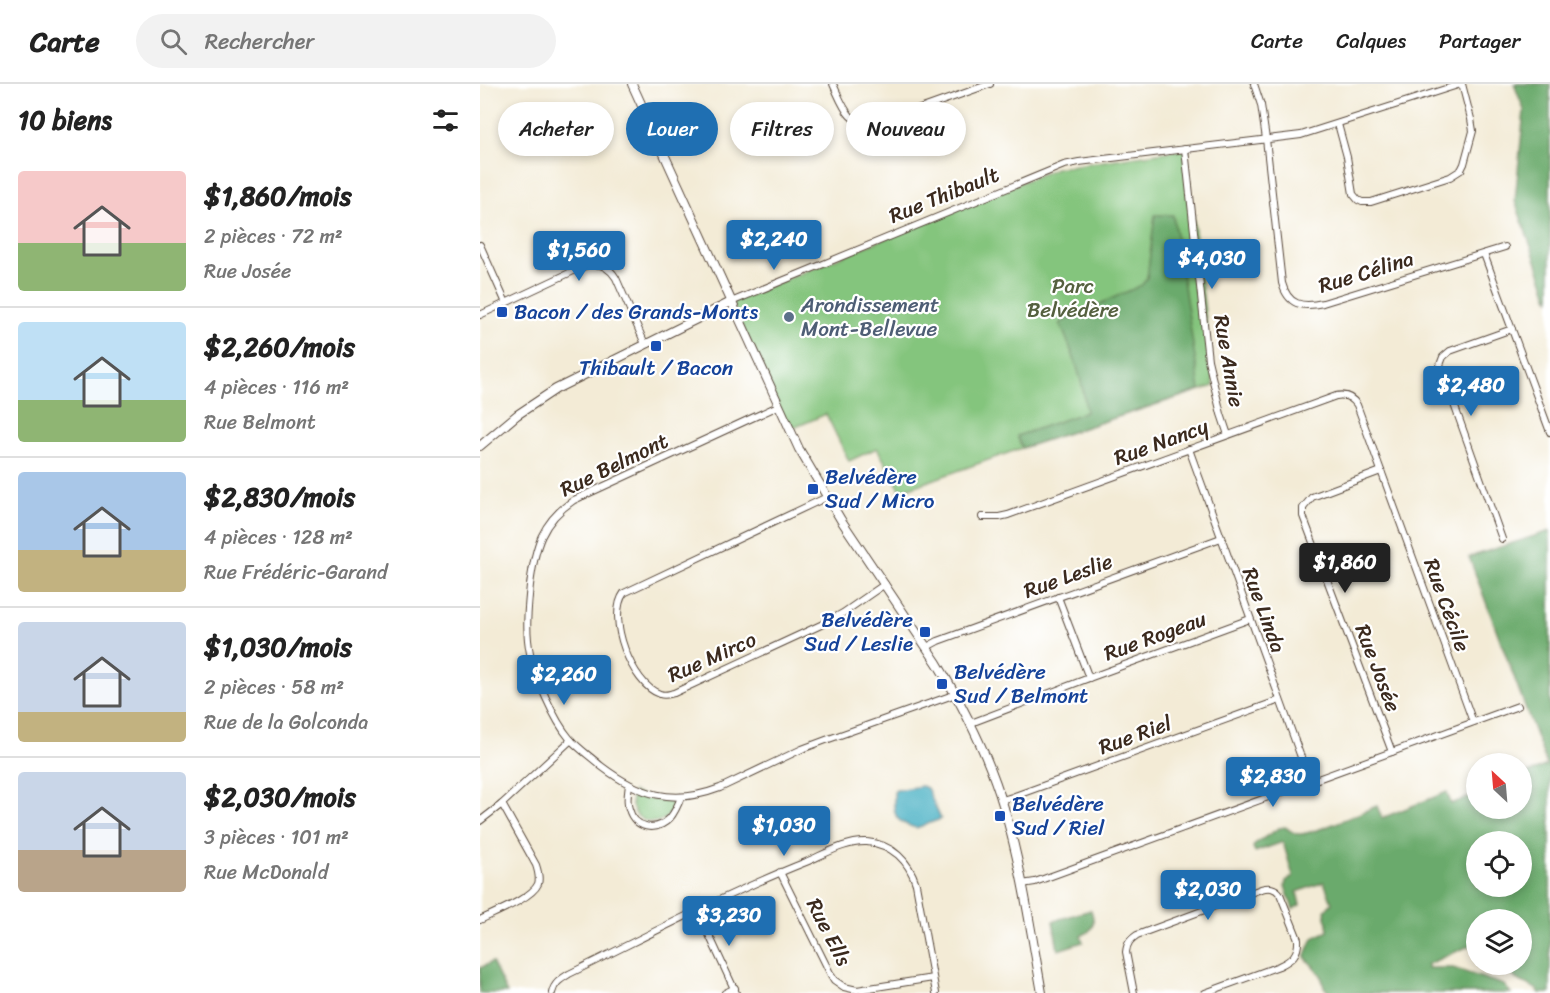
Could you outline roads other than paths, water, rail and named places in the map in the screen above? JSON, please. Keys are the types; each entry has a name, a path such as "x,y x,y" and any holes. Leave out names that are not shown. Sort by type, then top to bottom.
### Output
{"street":[{"path":"632,84 799,449 827,497 927,647 971,723 1002,800 1022,884 1042,993"},
{"path":"833,84 852,118 861,124 875,125 990,84"},
{"name":"Rue Célina","path":"1254,84 1261,105 1266,139 1282,283 1284,291 1294,302 1307,306 1314,305 1505,247"},
{"path":"1338,124 1347,157 1353,194 1358,200 1371,202 1428,185 1456,173 1464,164 1473,131 1461,84"},
{"name":"Rue Thibault","path":"480,446 545,395 731,302 1056,168 1079,162 1301,135 1461,84"},
{"name":"Rue Annie","path":"1185,149 1208,360 1228,435"},
{"path":"480,245 506,303"},
{"path":"1484,254 1550,432"},
{"path":"480,315 582,267 597,264 612,271 645,344"},
{"path":"1502,539 1440,365 1443,357 1450,351 1512,329"},
{"name":"Rue Nancy","path":"982,517 1008,515 1336,396 1344,395 1351,398"},
{"name":"Rue Cécile","path":"1351,398 1357,405 1473,722"},
{"name":"Rue Belmont","path":"778,406 574,500 558,512 545,528 534,556 527,621 528,642 533,663 557,720 572,740 605,769 629,785 662,796 697,796 720,788 802,749 956,694"},
{"name":"Rue Linda","path":"1189,449 1310,782"},
{"name":"Rue Josée","path":"1381,471 1312,497 1304,508 1304,516 1392,752"},
{"name":"Rue Mirco","path":"827,497 624,593 619,603 619,624 624,648 634,669 647,685 658,693 667,695 674,693 828,621 885,584"},
{"name":"Rue Leslie","path":"927,647 938,641 1221,538"},
{"path":"1058,597 1089,678"},
{"name":"Rue Rogeau","path":"971,723 1250,619"},
{"name":"Rue Riel","path":"1002,800 1280,700"},
{"path":"1022,884 1035,882 1518,706"},
{"path":"480,821 572,740"},
{"path":"629,785 627,804 629,810 637,823 644,826 660,826 676,809 681,797"},
{"path":"480,920 532,892 538,885 536,865 502,804"},
{"path":"552,993 554,986 562,978 698,911 780,872 849,844 865,842 880,845 894,852 906,862 914,876 936,993"},
{"name":"Rue Ells","path":"780,872 831,975 839,983 850,989 864,990 933,978"},
{"path":"1134,993 1126,952 1130,939 1261,889 1268,887 1274,889 1280,894 1298,939 1297,951 1289,962 1205,993"},
{"path":"698,911 735,991 725,993"}],"water":[{"path":"922,786 927,788 941,819 916,828 902,823 896,816 894,792"}],"place":[{"name":"Bacon / des Grands-Monts","path":"502,312"},
{"name":"Arondissement Mont-Bellevue","path":"789,317"},
{"name":"Thibault / Bacon","path":"656,346"},
{"name":"Belvédère Sud / Micro","path":"813,489"},
{"name":"Belvédère Sud / Leslie","path":"925,632"},
{"name":"Belvédère Sud / Belmont","path":"942,684"},
{"name":"Belvédère Sud / Riel","path":"1000,816"}],"park label":[{"name":"Parc Belvédère","path":"1073,298"}]}
